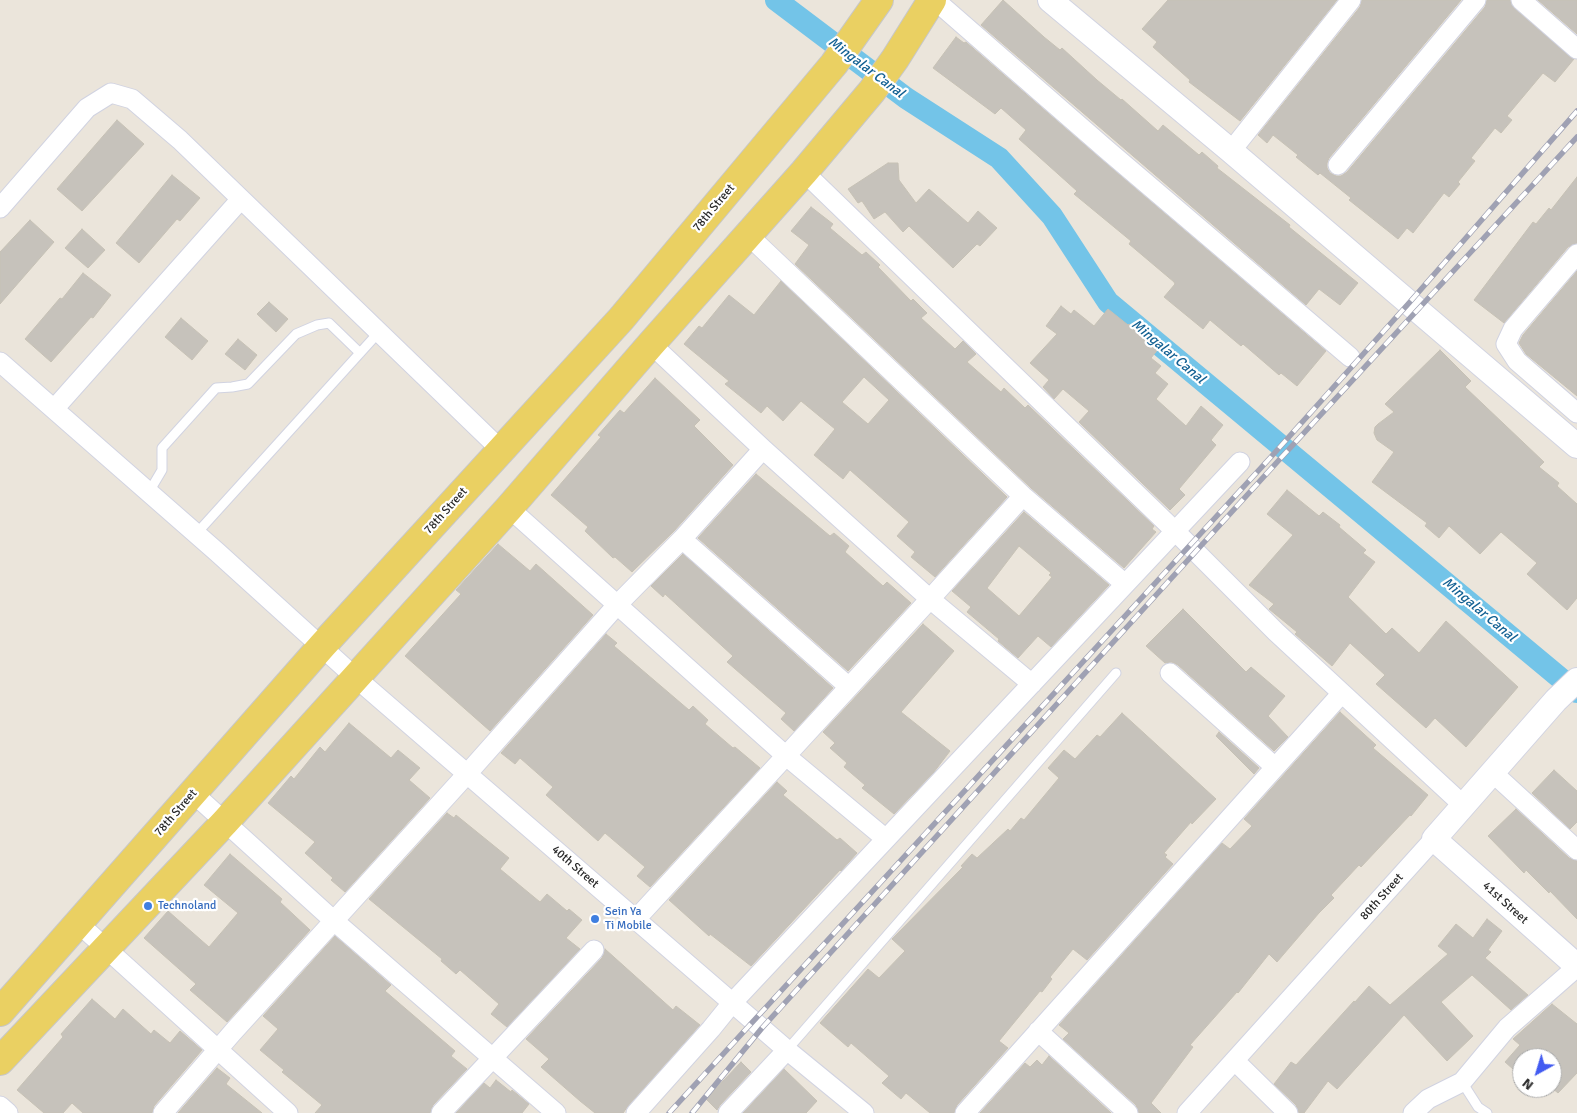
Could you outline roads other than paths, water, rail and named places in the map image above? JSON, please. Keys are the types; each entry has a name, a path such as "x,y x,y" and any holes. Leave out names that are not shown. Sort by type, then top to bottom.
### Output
{"main road":[{"name":"78th Street","path":"0,1012 322,646 621,320 834,64 879,0"},
{"path":"0,1061 224,822 509,508 804,172 872,91 895,60 934,0"}],"street":[{"path":"934,0 1350,357"},
{"path":"1050,0 1231,151 1577,446"},
{"path":"1231,151 1351,0"},
{"path":"1338,165 1476,0"},
{"path":"1521,0 1577,49"},
{"path":"0,208 87,108 111,93 132,99 180,140 502,450"},
{"path":"804,172 1175,531 1276,632 1463,805"},
{"path":"54,409 240,198"},
{"path":"748,235 1023,496 1125,584"},
{"path":"1576,256 1513,329 1506,344 1517,360 1577,414"},
{"path":"651,344 763,449 930,599 1032,684"},
{"name":"40th Street","path":"0,362 149,492 356,678 732,1003 864,1113"},
{"path":"163,1113 333,920 467,774 617,604 682,539 763,449"},
{"path":"636,1113 732,1003 1240,462"},
{"path":"636,920 1023,496"},
{"path":"509,508 785,755 886,839"},
{"path":"682,539 849,687"},
{"path":"1170,673 1275,767"},
{"name":"80th Street","path":"1187,1113 1434,839 1556,700 1577,680"},
{"path":"965,1113 1342,693"},
{"path":"1492,772 1577,850"},
{"path":"193,793 333,920 556,1113"},
{"name":"41st Street","path":"1434,839 1577,967"},
{"path":"78,923 288,1113"},
{"path":"441,1113 594,950"},
{"path":"1413,1113 1428,1099 1462,1082 1507,1028 1577,967"},
{"path":"1038,1032 1128,1113"},
{"path":"728,1113 787,1050"},
{"path":"1235,1061 1288,1113"},
{"path":"0,1106 8,1113"}],"lane":[{"path":"149,492 162,470 162,448 216,388 232,388 248,384 296,334 317,325 329,323 360,353"},
{"path":"196,534 379,332"},
{"path":"787,1050 1116,672"},
{"path":"1462,1082 1478,1107 1487,1113"}],"waterway":[{"name":"Mingalar Canal","path":"776,0 906,98 999,158 1052,216 1108,302 1577,692"}],"railway":[{"path":"669,1113 1270,458 1577,111"},
{"path":"692,1113 762,1028 1279,460 1577,137"}],"place":[{"name":"Technoland","path":"148,906"},
{"name":"Sein Ya Ti Mobile","path":"595,919"}]}
